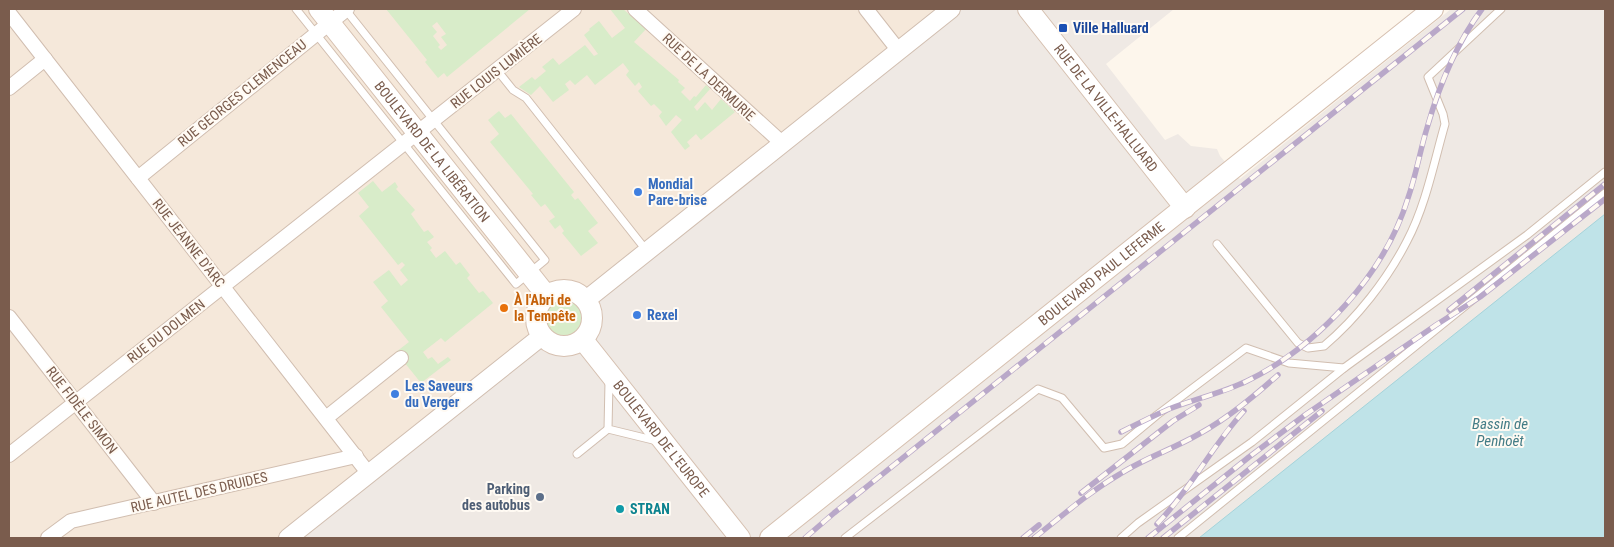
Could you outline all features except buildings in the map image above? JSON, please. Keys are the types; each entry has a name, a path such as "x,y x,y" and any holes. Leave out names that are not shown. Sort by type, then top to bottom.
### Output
{"main road":[{"name":"RUE DE LA VILLE-HALLUARD","path":"1028,9 1185,208"},
{"name":"BOULEVARD PAUL LEFERME","path":"770,538 1433,9"},
{"name":"BOULEVARD DE LA LIBÉRATION","path":"322,22 411,138 546,296"},
{"path":"563,290 580,294 586,300 593,316 589,333 583,340 561,347 554,345 542,336 537,328 536,319 541,302 546,296 563,290"},
{"name":"BOULEVARD DE L'EUROPE","path":"583,340 740,538"}],"street":[{"name":"RUE GEORGES CLEMENCEAU","path":"138,178 322,22 346,9"},
{"name":"RUE LOUIS LUMIÈRE","path":"411,138 574,9"},
{"name":"RUE DE LA DERMURIE","path":"636,9 783,144"},
{"path":"866,9 899,51"},
{"path":"586,300 951,9"},
{"name":"RUE JEANNE D'ARC","path":"9,13 370,474"},
{"path":"9,88 45,59"},
{"name":"RUE DU DOLMEN","path":"9,455 411,138"},
{"name":"RUE FIDÈLE SIMON","path":"9,317 154,503"},
{"path":"288,538 542,336"},
{"path":"326,418 401,358"},
{"name":"RUE AUTEL DES DRUIDES","path":"48,538 71,521 356,456"}],"lane":[{"path":"296,9 322,22"},
{"path":"346,9 545,260 529,274"},
{"path":"1217,244 1298,343 1308,348 1324,346 1360,309 1388,273 1408,240 1422,205 1445,124 1443,114 1428,77 1501,9"},
{"path":"497,70 513,90 526,98 647,252"},
{"path":"1121,538 1138,523 1252,442 1344,368 1526,236 1605,172"},
{"path":"1178,538 1605,193"},
{"path":"845,538 1038,389 1062,398 1104,448 1122,444 1157,415 1246,348 1289,364 1344,368"},
{"path":"576,454 608,429 610,374"},
{"path":"608,429 664,443"}],"shaded area":[{"path":"9,9 937,9 372,481 297,538 9,538"},
{"path":"937,9 1174,9 1106,64 1165,140 1178,134 1191,146 1217,149 1220,156 1240,179 1451,9 1605,9 1605,538 297,538 372,481"}],"green space":[{"path":"386,9 530,9 447,77 444,73 438,78 425,62 427,60","holes":["437,22 446,34 441,37 447,45 441,50 438,47 440,45 433,36 437,32 432,26"]},
{"path":"610,9 623,9 646,29 634,42 679,80 678,82 685,88 681,92 690,101 706,85 710,89 694,107 697,111 705,102 712,110 721,99 735,112 701,140 696,134 687,142 690,146 685,150 671,132 682,120 676,115 666,126 659,116 662,112 654,104 651,106 638,91 642,87 639,82 635,86 626,75 629,71 623,63 595,85 587,75 575,85 570,80 565,84 569,90 553,102 540,86 531,95 519,87 532,77 535,80 546,71 542,67 553,58 559,65 585,45 594,56 598,54 584,35 589,29 599,21 612,38 625,28"},
{"path":"499,111 505,118 511,114 574,192 571,195 575,200 578,198 598,223 588,231 598,243 581,256 562,233 564,231 560,225 555,229 549,221 555,217 545,204 541,207 531,195 533,194 490,142 499,134 488,120"},
{"path":"373,181 382,192 395,182 398,187 396,189 415,210 411,214 424,232 428,230 434,237 427,242 436,258 445,251 456,265 460,262 470,275 467,278 479,293 483,291 493,303 445,342 441,338 423,352 428,359 432,357 438,364 448,357 451,360 421,383 396,352 409,342 381,307 388,301 373,282 389,270 401,286 408,280 400,270 405,265 402,262 398,265 359,216 369,207 358,193"},
{"path":"564,296 579,302 585,317 579,332 564,338 549,332 543,317 549,302"}],"water":[{"name":"Bassin de Penhoët","path":"1605,214 1605,538 1199,538 1575,238"}],"railway":[{"path":"805,538 1463,9"},
{"path":"1121,432 1169,409 1247,381 1299,348 1346,305 1366,280 1383,254 1397,226 1411,189 1427,128 1443,81 1464,36 1482,9"},
{"path":"1449,310 1605,184"},
{"path":"1148,538 1305,415 1480,297 1605,199"},
{"path":"1034,538 1097,488 1139,463 1210,428 1250,399 1278,375"},
{"path":"1081,493 1173,421 1199,405"},
{"path":"1157,524 1180,497 1244,411"},
{"path":"1163,538 1322,411"},
{"path":"1023,538 1039,525"}],"place":[{"name":"Ville Halluard","path":"1063,28"},
{"name":"Mondial Pare-brise","path":"638,192"},
{"name":"À l'Abri de la Tempête","path":"504,308"},
{"name":"Rexel","path":"637,315"},
{"name":"Les Saveurs du Verger","path":"395,394"},
{"name":"Parking des autobus","path":"540,497"},
{"name":"STRAN","path":"620,509"}]}
